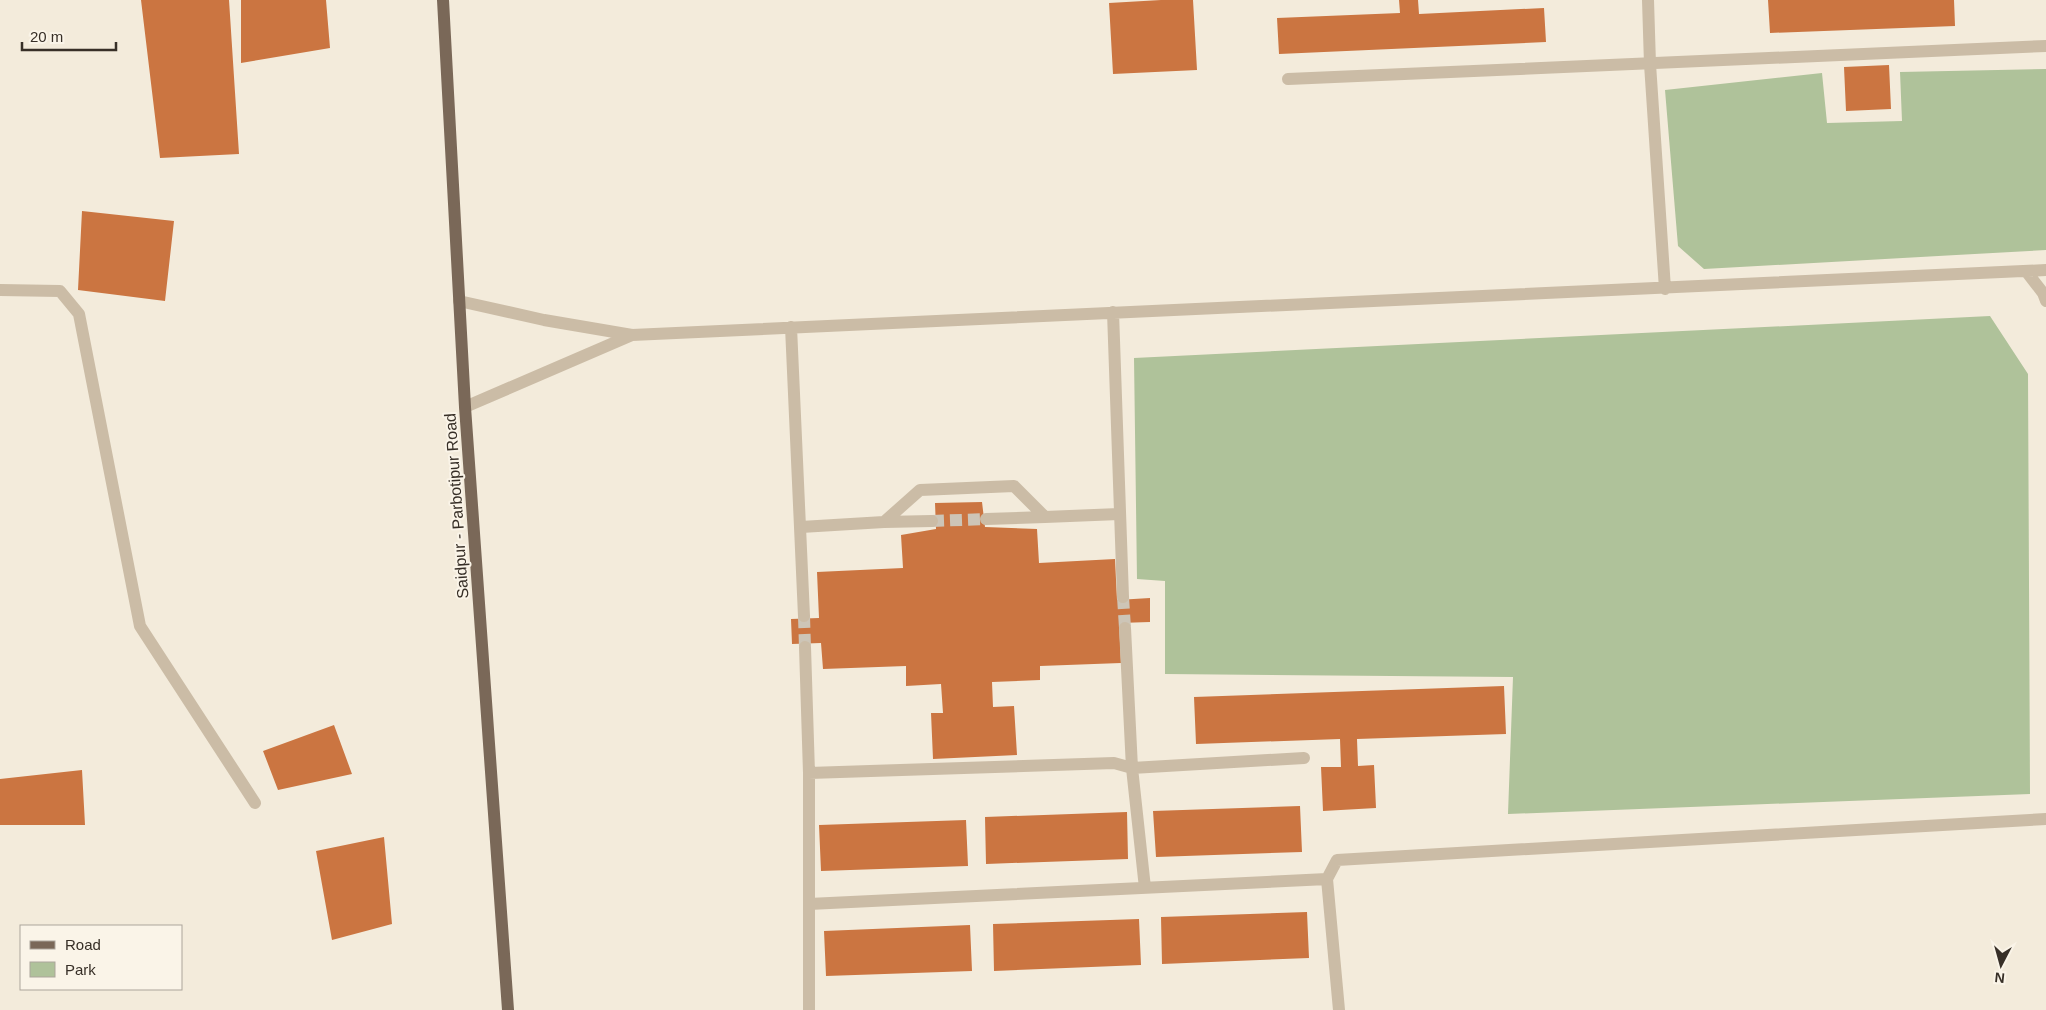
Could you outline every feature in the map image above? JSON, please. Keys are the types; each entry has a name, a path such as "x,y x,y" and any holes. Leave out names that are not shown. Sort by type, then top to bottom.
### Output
{"main road":[{"name":"Saidpur - Parbotipur Road","path":"443,0 465,407 508,1010"}],"street":[{"path":"1648,0 1650,64 1665,289"},
{"path":"1288,79 2046,46"},
{"path":"459,301 544,320 632,335 2046,270"},
{"path":"2026,271 2043,292 2046,301"},
{"path":"0,290 60,291 79,314 140,626 255,803"},
{"path":"1113,312 1123,597"},
{"path":"791,328 804,616"},
{"path":"465,407 632,335"},
{"path":"884,522 920,490 1014,486 1045,517"},
{"path":"986,519 1119,514"},
{"path":"801,527 932,521"},
{"path":"1125,628 1132,768 1145,888"},
{"path":"805,647 808,773 809,1010"},
{"path":"808,773 1114,763 1132,768 1304,758"},
{"path":"1339,1010 1327,879 1337,860 2046,819"},
{"path":"809,904 1327,879"}],"green space":[{"path":"2046,69 2046,250 1704,269 1678,246 1665,90 1822,73 1827,123 1902,121 1900,72"},
{"path":"1990,316 2028,374 2030,794 1508,814 1513,677 1165,674 1165,581 1137,579 1134,358"}],"building":[{"path":"141,0 229,0 239,154 160,158"},
{"path":"241,0 326,0 330,48 241,63"},
{"path":"1193,0 1197,70 1113,74 1109,3"},
{"path":"1399,0 1418,0 1419,14 1544,8 1546,42 1279,54 1277,18 1400,13"},
{"path":"1768,0 1954,0 1955,26 1770,33"},
{"path":"1889,65 1891,109 1846,111 1844,67"},
{"path":"82,211 174,221 165,301 78,290"},
{"path":"982,502 985,527 1037,529 1039,563 1115,559 1117,600 1150,598 1150,622 1119,623 1121,663 1040,666 1040,680 992,682 993,707 1014,706 1017,755 933,759 931,713 943,713 941,684 906,686 906,666 823,669 821,643 792,644 791,619 819,618 817,572 903,568 901,535 936,529 935,503"},
{"path":"1504,686 1506,734 1357,739 1358,766 1374,765 1376,808 1323,811 1321,767 1341,767 1340,739 1196,744 1194,697"},
{"path":"334,725 352,774 278,790 263,751"},
{"path":"82,770 85,825 0,825 0,779"},
{"path":"1300,806 1302,852 1156,857 1153,811"},
{"path":"1127,812 1128,859 986,864 985,817"},
{"path":"966,820 968,866 821,871 819,825"},
{"path":"384,837 392,924 332,940 316,851"},
{"path":"1307,912 1309,958 1162,964 1161,917"},
{"path":"1139,919 1141,965 994,971 993,924"},
{"path":"970,925 972,971 826,976 824,931"}],"tunnel":[{"path":"932,521 986,519"},
{"path":"1123,597 1125,628"},
{"path":"804,616 805,647"}]}
